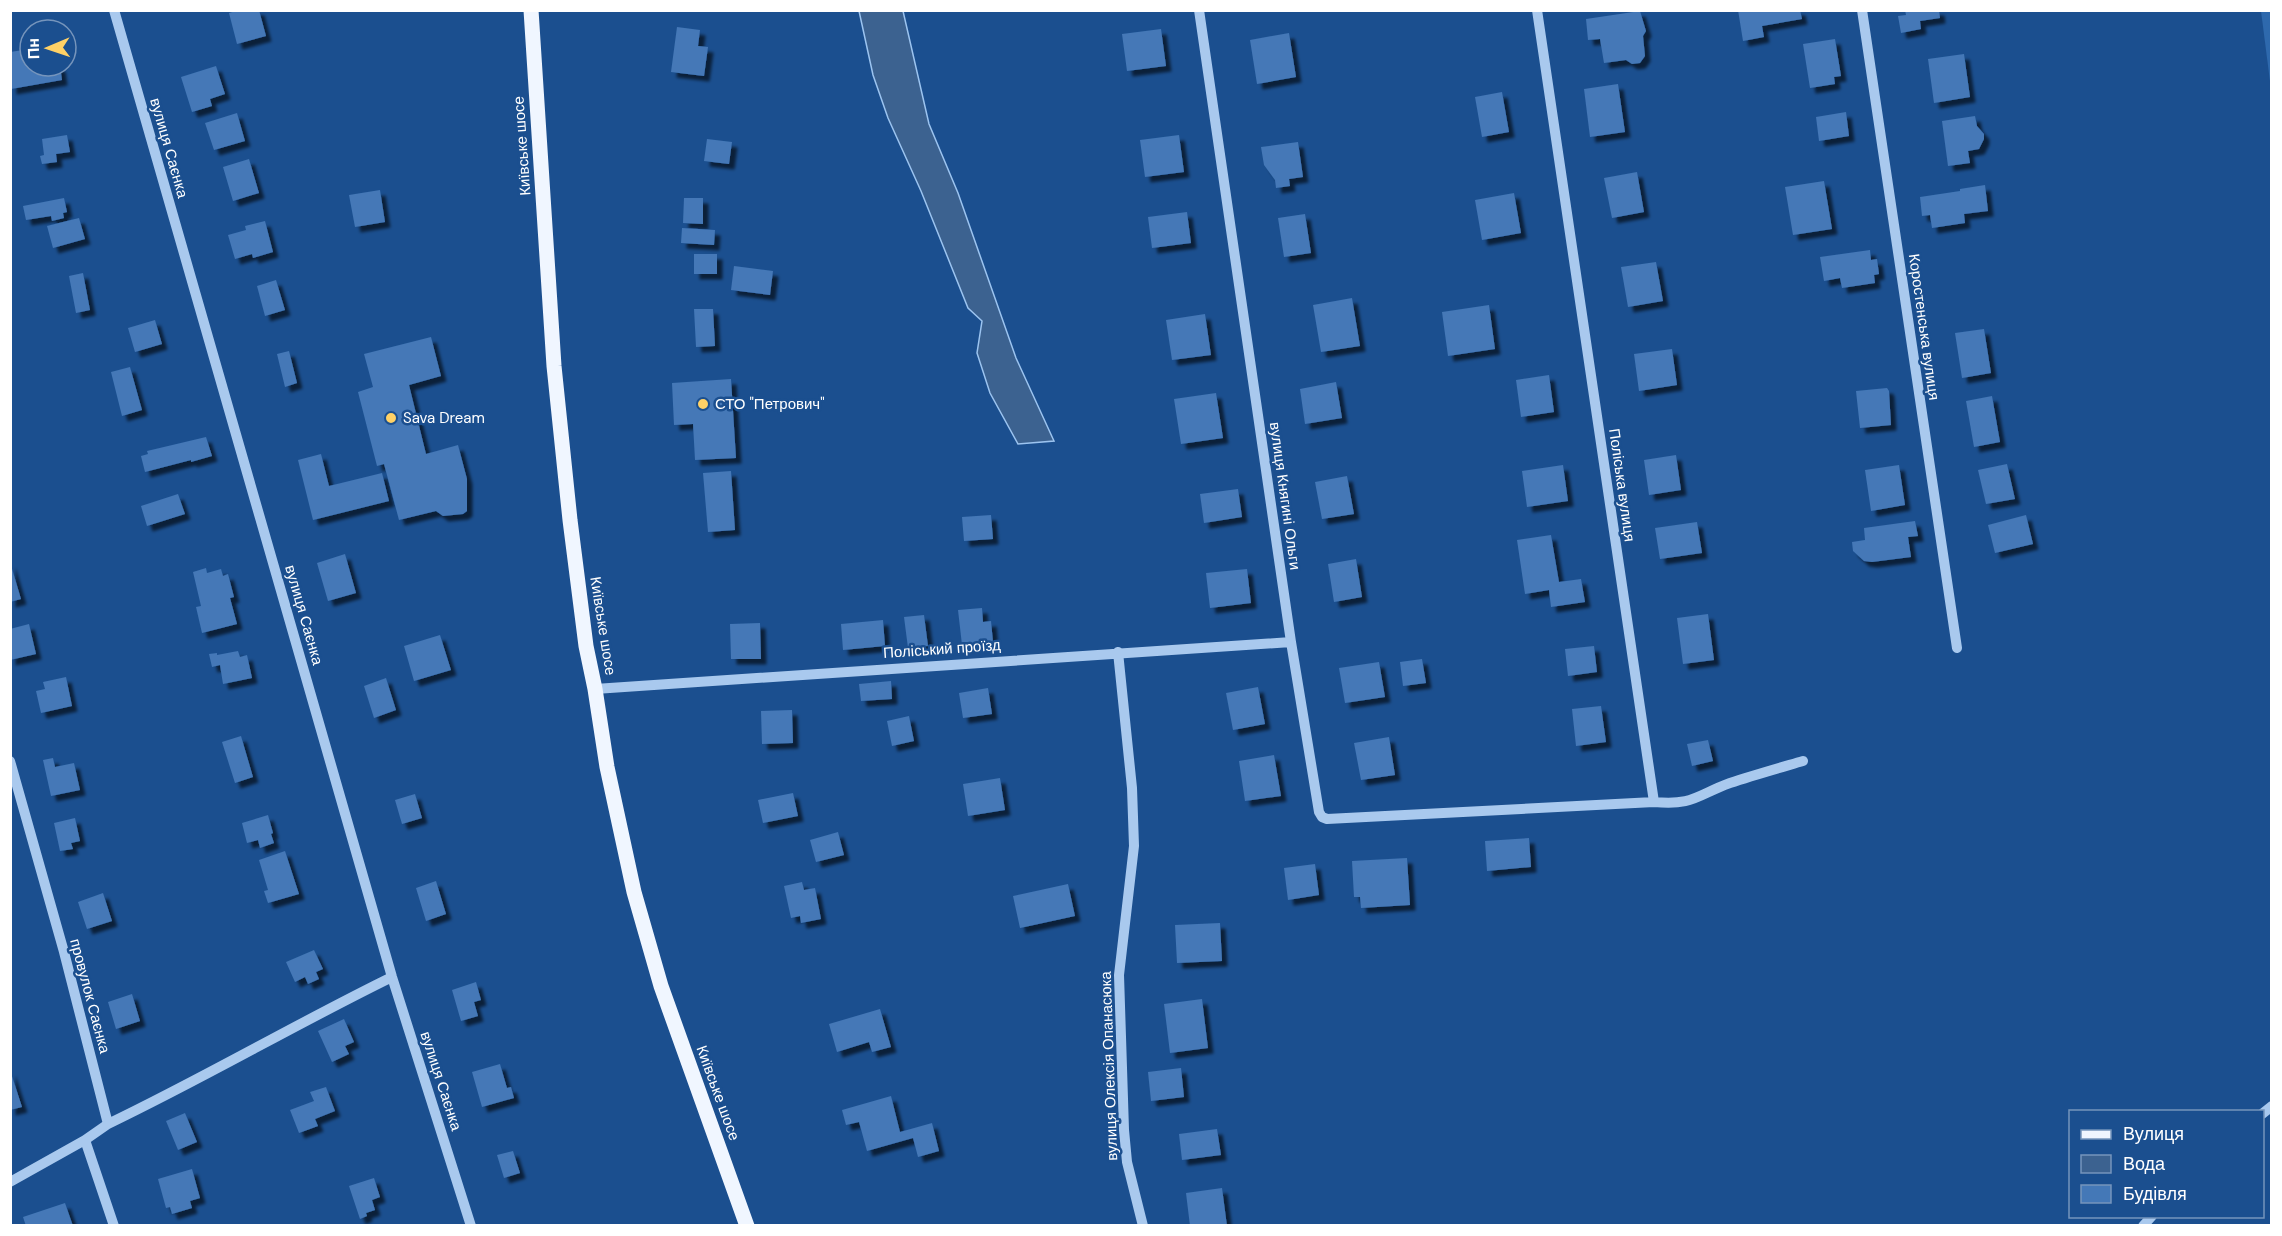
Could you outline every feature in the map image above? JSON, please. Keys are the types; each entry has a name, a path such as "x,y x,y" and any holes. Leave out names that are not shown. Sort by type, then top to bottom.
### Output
{"main road":[{"name":"Київське шосе","path":"531,10 554,366 586,646 607,767 634,892 661,986 747,1226"}],"street":[{"name":"вулиця Саєнка","path":"114,10 392,977 471,1226"},
{"name":"вулиця Княгині Ольги","path":"1199,10 1291,642 1319,812 1327,819 1654,802"},
{"name":"Поліська вулиця","path":"1537,10 1654,802"},
{"name":"Коростенська вулиця","path":"1862,10 1957,648"},
{"name":"Поліський проїзд","path":"595,689 1291,642"},
{"name":"вулиця Олексія Опанасюка","path":"1118,652 1132,788 1134,846 1119,975 1124,1130 1127,1162 1143,1226"},
{"name":"провулок Саєнка","path":"10,761 64,952 108,1124"},
{"path":"1654,802 1675,804 1688,802 1728,784 1803,761"},
{"path":"10,1182 85,1140 108,1124 173,1093 392,977"},
{"path":"85,1140 114,1226"}],"shaded area":[{"path":"2261,11 2271,11 2271,89"}],"water":[{"path":"859,11 903,11 929,124 958,193 1016,358 1054,441 1018,444 990,393 977,353 982,321 968,308 921,191 888,118 873,75"}],"building":[{"path":"239,10 259,10 266,36 237,44 229,13"},
{"path":"1738,10 1800,10 1802,19 1762,26 1764,37 1743,41"},
{"path":"1905,10 1939,10 1940,18 1920,21 1921,29 1901,33 1898,16 1906,15"},
{"path":"1640,11 1646,31 1643,36 1645,56 1640,63 1632,64 1626,60 1604,63 1600,39 1588,40 1586,19"},
{"path":"677,27 700,30 698,46 708,47 704,76 671,72"},
{"path":"1161,29 1166,66 1127,71 1122,34"},
{"path":"1289,33 1296,77 1257,84 1250,40"},
{"path":"1835,39 1841,76 1834,77 1835,84 1810,88 1803,44"},
{"path":"18,51 18,78 62,78 62,80 11,89 10,52"},
{"path":"1964,54 1970,97 1934,103 1928,59"},
{"path":"216,66 225,94 210,99 212,106 192,112 181,77"},
{"path":"1618,84 1625,132 1590,137 1584,89"},
{"path":"1502,92 1509,132 1482,137 1475,97"},
{"path":"1846,112 1849,136 1819,141 1816,117"},
{"path":"237,113 245,141 214,150 205,123"},
{"path":"1975,116 1977,126 1984,134 1979,149 1968,151 1970,163 1948,166 1942,121"},
{"path":"67,135 70,152 56,154 57,162 42,164 40,156 44,155 42,139"},
{"path":"1179,135 1184,172 1145,177 1140,140"},
{"path":"707,139 732,142 729,164 704,161"},
{"path":"1298,142 1303,177 1289,179 1290,186 1276,188 1275,180 1264,165 1261,147"},
{"path":"249,159 259,193 233,201 223,167"},
{"path":"1637,172 1644,212 1612,218 1604,178"},
{"path":"1824,181 1832,229 1793,235 1785,187"},
{"path":"1985,185 1988,211 1964,214 1965,223 1932,228 1930,215 1922,216 1920,197"},
{"path":"380,190 385,222 355,227 349,195"},
{"path":"1514,193 1521,233 1482,240 1475,200"},
{"path":"64,198 67,212 63,213 64,218 52,221 51,216 26,220 23,206"},
{"path":"684,198 703,198 703,224 683,223"},
{"path":"1187,212 1191,243 1152,248 1148,217"},
{"path":"1305,214 1311,253 1284,257 1278,218"},
{"path":"79,218 85,239 53,248 47,226"},
{"path":"265,221 273,252 253,258 252,254 235,259 228,235 246,230 245,226"},
{"path":"682,228 715,230 714,245 681,243"},
{"path":"1870,250 1871,260 1877,259 1879,274 1874,275 1875,283 1842,288 1840,278 1824,281 1820,257"},
{"path":"694,254 717,254 717,274 694,274"},
{"path":"1656,262 1663,301 1628,307 1621,267"},
{"path":"734,266 773,271 770,295 731,290"},
{"path":"83,273 90,310 76,313 69,276"},
{"path":"276,280 285,310 265,316 257,286"},
{"path":"1352,298 1360,346 1321,352 1313,305"},
{"path":"1489,305 1495,349 1448,356 1442,312"},
{"path":"694,309 713,309 715,346 696,347"},
{"path":"1205,314 1211,355 1172,360 1166,320"},
{"path":"155,320 162,344 135,352 128,328"},
{"path":"1984,329 1991,373 1962,378 1955,333"},
{"name":"Sava Dream","path":"431,337 441,376 409,385 426,454 458,445 467,479 467,511 463,514 443,516 436,511 399,520 384,464 377,466 358,392 373,387 364,354"},
{"path":"1672,349 1677,385 1639,391 1634,354"},
{"path":"289,351 297,383 285,387 277,354"},
{"path":"130,367 142,410 122,416 111,372"},
{"path":"1549,375 1554,412 1521,417 1516,380"},
{"name":"СТО \"Петрович\"","path":"731,379 736,458 695,460 693,424 674,425 672,383"},
{"path":"1336,382 1342,418 1305,424 1300,389"},
{"path":"1887,388 1891,425 1860,428 1856,391"},
{"path":"1216,393 1223,438 1181,444 1174,399"},
{"path":"1992,396 2000,442 1974,447 1966,401"},
{"path":"206,437 212,456 145,472 141,456 148,454 147,451"},
{"path":"321,454 329,486 382,473 389,501 313,520 298,460"},
{"path":"1676,455 1681,490 1649,495 1644,460"},
{"path":"2007,464 2015,499 1986,504 1978,470"},
{"path":"1563,465 1568,501 1527,507 1522,471"},
{"path":"1899,465 1905,505 1871,511 1865,470"},
{"path":"731,471 735,530 708,532 703,473"},
{"path":"1347,476 1354,514 1322,519 1315,482"},
{"path":"1238,489 1242,517 1204,523 1200,494"},
{"path":"178,494 185,514 147,526 141,506"},
{"path":"991,515 993,539 964,541 962,517"},
{"path":"2026,515 2033,544 1995,553 1988,525"},
{"path":"1915,521 1918,536 1908,537 1911,557 1872,562 1864,561 1853,551 1852,542 1865,540 1864,528"},
{"path":"1697,522 1702,553 1660,559 1655,528"},
{"path":"1551,535 1559,582 1581,579 1585,602 1551,607 1549,590 1525,594 1517,540"},
{"path":"345,554 356,593 328,601 317,563"},
{"path":"1356,559 1362,597 1334,602 1328,564"},
{"path":"10,562 21,599 10,602"},
{"path":"206,568 207,573 221,569 223,576 228,574 234,597 230,598 237,624 202,633 196,607 201,606 193,572"},
{"path":"1247,569 1251,603 1210,608 1206,573"},
{"path":"982,608 983,622 991,621 993,642 962,645 958,610"},
{"path":"1708,614 1714,660 1683,664 1677,618"},
{"path":"924,615 928,646 908,648 904,617"},
{"path":"883,620 885,646 843,650 841,624"},
{"path":"760,623 761,659 731,659 730,624"},
{"path":"29,624 36,654 10,660 10,629"},
{"path":"440,635 451,670 414,681 404,646"},
{"path":"1594,646 1597,672 1568,676 1565,649"},
{"path":"238,651 240,657 247,655 252,678 223,684 220,665 212,667 209,654 217,653 217,655"},
{"path":"1422,659 1426,683 1403,686 1400,662"},
{"path":"1379,662 1385,697 1345,703 1339,668"},
{"path":"66,677 72,706 41,713 36,691 45,689 43,682"},
{"path":"386,678 396,710 374,718 364,686"},
{"path":"891,681 892,699 861,701 859,684"},
{"path":"1258,687 1265,724 1233,730 1226,693"},
{"path":"988,688 992,714 963,718 959,693"},
{"path":"1601,706 1606,742 1576,746 1572,709"},
{"path":"792,710 793,743 762,744 761,711"},
{"path":"909,716 914,741 892,746 887,721"},
{"path":"241,736 253,777 235,783 222,742"},
{"path":"1389,737 1395,775 1361,780 1354,743"},
{"path":"1708,740 1713,761 1692,766 1687,744"},
{"path":"1274,755 1281,796 1245,801 1239,761"},
{"path":"53,758 55,767 74,763 80,790 51,796 43,760"},
{"path":"1000,778 1005,810 968,816 963,784"},
{"path":"793,793 798,816 763,823 758,800"},
{"path":"415,794 422,818 402,824 395,800"},
{"path":"268,815 274,843 260,848 258,840 247,843 242,823"},
{"path":"75,818 80,841 71,843 73,849 60,851 54,823"},
{"path":"838,832 844,855 816,862 810,840"},
{"path":"1529,838 1531,867 1487,871 1485,841"},
{"path":"285,851 299,894 268,903 264,891 268,890 259,860"},
{"path":"1407,858 1410,905 1361,908 1360,897 1354,897 1352,861"},
{"path":"1315,864 1319,895 1288,900 1284,868"},
{"path":"436,881 446,914 426,921 416,888"},
{"path":"802,882 804,890 815,888 821,919 801,923 800,916 791,918 784,886"},
{"path":"1068,884 1075,916 1020,928 1013,896"},
{"path":"103,893 112,921 87,929 78,902"},
{"path":"1220,923 1222,961 1177,963 1175,925"},
{"path":"314,950 323,969 316,972 319,979 308,984 305,977 295,982 286,962"},
{"path":"476,982 481,1000 474,1002 478,1016 461,1021 452,990"},
{"path":"132,994 140,1021 116,1029 108,1002"},
{"path":"1202,999 1208,1048 1170,1053 1164,1004"},
{"path":"880,1009 891,1047 872,1052 869,1042 837,1052 829,1024"},
{"path":"344,1019 354,1042 345,1046 349,1054 332,1062 318,1031"},
{"path":"500,1064 507,1088 511,1087 514,1098 482,1107 472,1072"},
{"path":"1181,1068 1184,1097 1151,1101 1148,1072"},
{"path":"10,1070 22,1107 10,1110"},
{"path":"326,1087 335,1111 315,1119 318,1126 299,1133 290,1110 314,1101 310,1092"},
{"path":"891,1096 900,1132 932,1123 939,1151 918,1157 913,1138 867,1151 859,1122 846,1125 842,1110"},
{"path":"185,1113 197,1142 178,1150 166,1121"},
{"path":"1217,1129 1221,1155 1182,1160 1179,1134"},
{"path":"513,1151 520,1173 504,1178 497,1155"},
{"path":"192,1169 200,1198 190,1201 192,1208 172,1214 170,1207 166,1208 158,1179"},
{"path":"374,1178 380,1197 372,1200 375,1210 366,1213 367,1216 360,1219 349,1186"},
{"path":"1222,1188 1227,1226 1190,1226 1186,1193"},
{"path":"65,1203 73,1226 26,1226 23,1217"}],"place":[{"name":"СТО \"Петрович\"","path":"703,404"},
{"name":"Sava Dream","path":"391,418"}]}
